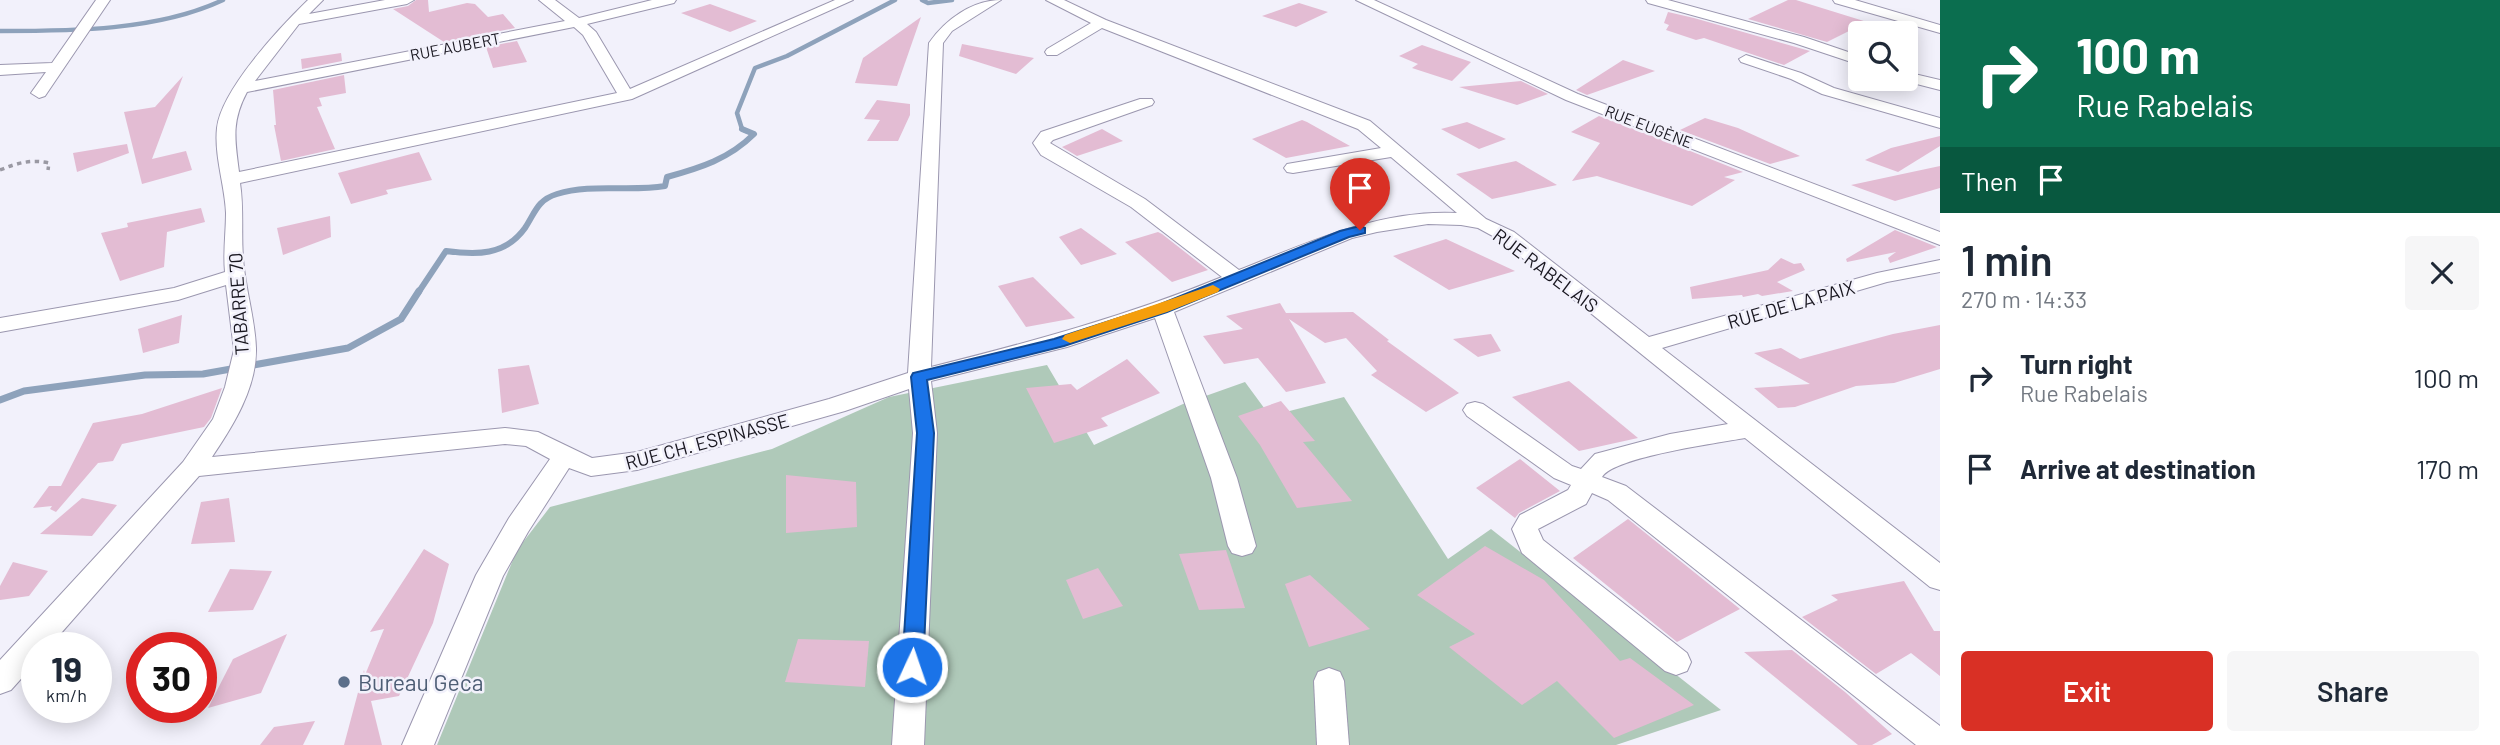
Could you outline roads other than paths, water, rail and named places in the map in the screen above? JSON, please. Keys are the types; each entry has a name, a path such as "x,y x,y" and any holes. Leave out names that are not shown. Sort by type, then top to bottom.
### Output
{"street":[{"path":"39,93 103,0"},
{"name":"TABARRE 70","path":"0,681 192,468 224,420 245,350 233,257 235,214 225,129 231,106 241,88 293,22 316,0"},
{"path":"293,22 407,0"},
{"path":"546,0 589,32 626,96"},
{"name":"RUE AUBERT","path":"241,88 579,22 668,0"},
{"path":"232,179 626,96 846,0"},
{"path":"908,745 925,433 919,377 936,43 947,28 994,0"},
{"path":"1053,0 1101,23 1364,125 1479,222"},
{"name":"RUE EUGÈNE","path":"1363,0 1572,97 1940,239"},
{"path":"1653,0 1799,40 1848,57"},
{"path":"1840,0 1940,29"},
{"path":"1052,52 1101,23"},
{"path":"1746,58 1828,91 1940,123"},
{"path":"0,70 59,67"},
{"path":"1918,80 1940,85"},
{"path":"1146,102 1047,136 1041,143 1047,151 1138,203 1238,279"},
{"path":"1293,168 1395,151"},
{"name":"RUE RABELAIS","path":"919,377 1059,342 1162,309 1345,234 1422,220 1479,222 1507,236 1940,579"},
{"name":"RUE DE LA PAIX","path":"1643,346 1884,278 1940,266"},
{"path":"0,325 178,294 236,275"},
{"path":"1162,309 1224,478 1242,546"},
{"name":"RUE CH. ESPINASSE","path":"192,468 505,436 538,441 564,457 591,467 637,461 837,405 919,377"},
{"path":"1475,410 1563,472 1587,479 1617,493 1940,744"},
{"path":"1676,662 1545,558 1527,537 1525,529 1529,522 1577,497 1596,466 1605,460 1670,443 1748,429"},
{"path":"418,745 489,575 518,525 564,457"},
{"path":"1329,681 1333,745"}],"waterway":[{"path":"0,31 114,27 170,18 223,0"},
{"path":"742,129 737,113 755,68 787,56 895,0"},
{"path":"922,0 928,3 952,0"},
{"path":"418,293 446,251 479,253 499,249 517,237 541,203 550,197 583,189 665,186 667,177 724,156 754,134 742,129"},
{"path":"742,129 746,131"},
{"path":"0,400 24,391 145,375 203,374 348,348 401,319 419,291"}],"place":[{"name":"Bureau Geca","path":"344,682"}]}
